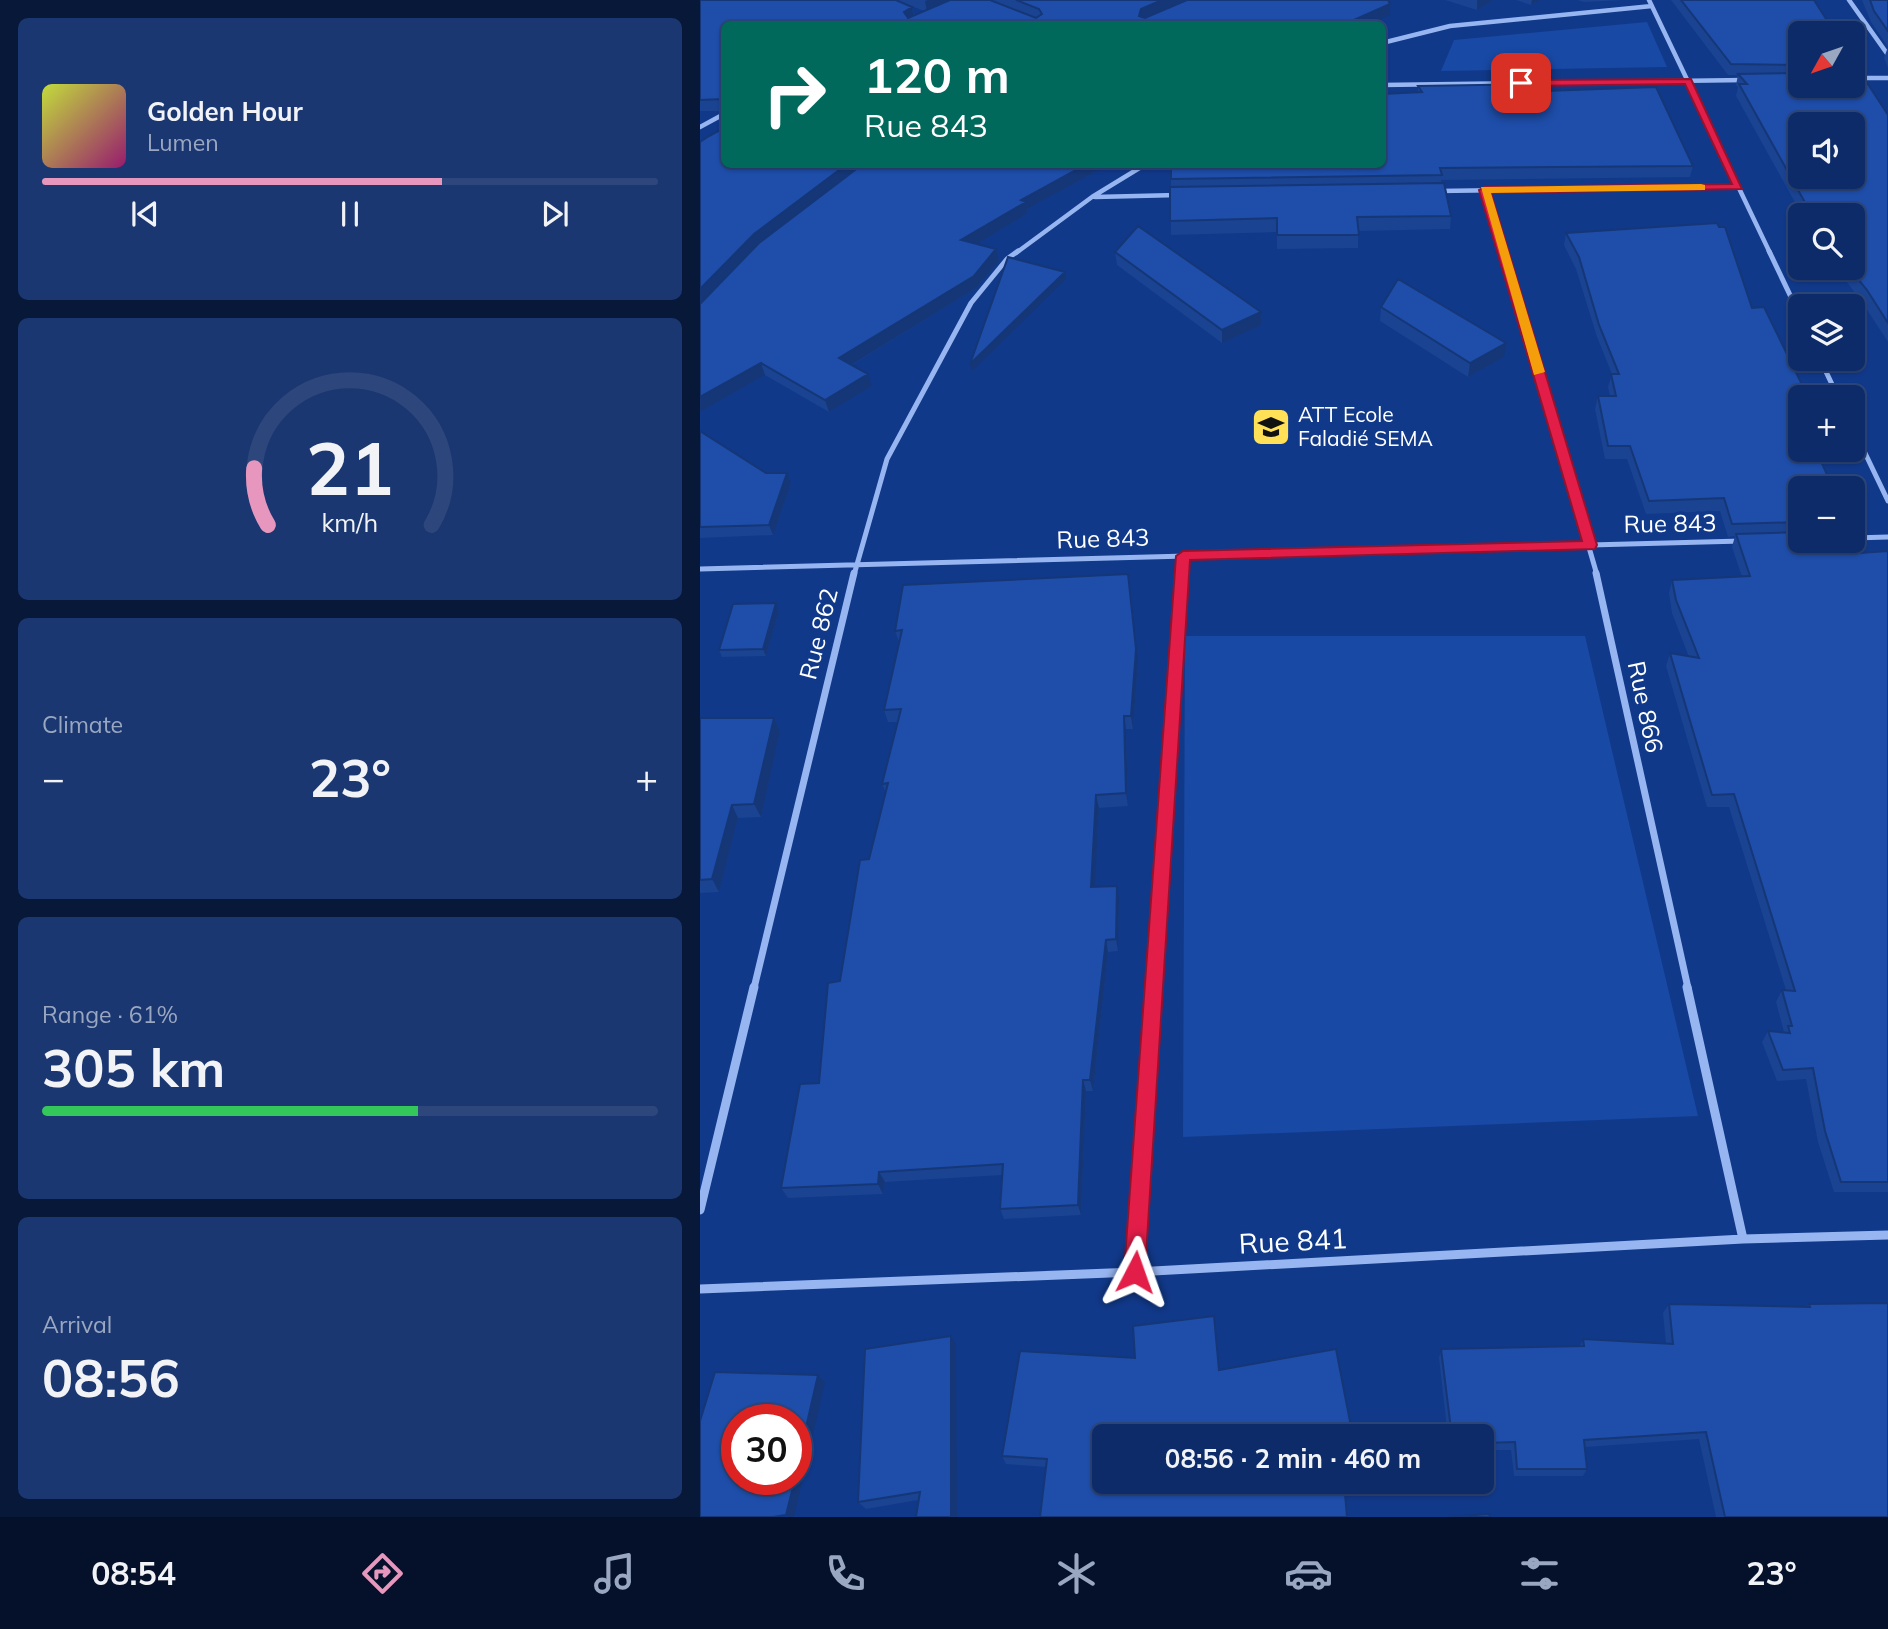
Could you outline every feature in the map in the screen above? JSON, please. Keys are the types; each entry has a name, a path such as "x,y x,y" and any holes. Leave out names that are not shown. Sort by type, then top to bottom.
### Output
{"street":[{"path":"1649,0 1789,294"},
{"path":"1849,0 1888,55"},
{"path":"1386,42 1450,26 1652,6"},
{"path":"1866,78 1888,78"},
{"path":"1386,85 1751,80"},
{"path":"700,125 721,116"},
{"name":"Rue 862","path":"700,1210 856,565 887,459 971,303 1007,258 1093,197 1140,168"},
{"path":"1431,191 1738,187"},
{"name":"Rue 866","path":"1485,190 1590,545 1742,1240"},
{"path":"1093,197 1187,195"},
{"path":"1865,453 1888,501"},
{"path":"1865,538 1888,537"},
{"name":"Rue 843","path":"700,569 1748,541"},
{"path":"1135,1272 1183,556"},
{"name":"Rue 841","path":"700,1289 1135,1272 1742,1240 1888,1236"}],"shaded area":[{"path":"1647,22 1667,67 1441,71 1454,40"},
{"path":"1185,636 1585,636 1698,1116 1183,1137"}],"building":[{"path":"700,0 896,0 912,7 904,12 908,18 950,0 990,0 1036,18 1042,14 1039,9 1016,0 1162,0 1141,9 1139,16 1145,18 1187,0 1388,0 1390,4 1352,21 721,21 721,99 700,100"},
{"path":"1681,0 1814,0 1827,21 1788,21 1788,65 1731,64"},
{"path":"1870,0 1888,0 1888,31 1874,11"},
{"path":"1788,73 1788,98 1866,98 1866,81 1888,115 1888,323 1859,280 1865,280 1865,203 1805,203 1798,189 1865,189 1865,112 1788,112 1788,172 1739,84 1747,84 1738,74"},
{"path":"1543,84 1545,91 1656,87 1693,166 1440,168 1442,175 1171,179 1171,168 1386,168 1386,94 1422,92 1418,86"},
{"path":"721,130 721,168 842,168 754,234 700,289 700,142"},
{"path":"858,168 1080,168 1021,200 1026,202 961,240 996,249 974,276 839,358 868,374 825,400 761,363 700,397 700,304 759,243"},
{"path":"1444,183 1451,216 1357,217 1359,235 1277,235 1277,218 1170,221 1170,187"},
{"path":"1717,223 1719,227 1725,227 1752,308 1764,307 1788,356 1788,371 1795,371 1802,385 1788,385 1788,462 1821,462 1828,476 1788,476 1788,522 1732,524 1724,498 1649,501 1630,446 1608,446 1598,396 1616,396 1611,374 1619,374 1599,325 1579,257 1566,233"},
{"path":"1138,226 1261,312 1222,330 1115,252"},
{"path":"1008,257 1065,272 970,364"},
{"path":"1398,279 1506,343 1470,363 1381,307"},
{"path":"700,431 766,473 787,473 769,525 700,527"},
{"path":"1788,532 1788,553 1888,551 1888,1182 1841,1182 1825,1131 1813,1068 1783,1070 1768,1031 1790,1033 1788,1026 1792,1026 1782,990 1795,991 1734,794 1712,795 1670,653 1699,658 1676,600 1672,580 1750,576 1736,534"},
{"path":"1128,574 1136,649 1131,716 1124,716 1126,793 1096,795 1091,887 1117,886 1116,939 1106,940 1090,1080 1083,1080 1078,1205 1000,1209 1003,1164 879,1172 878,1184 781,1188 800,1084 819,1083 828,983 840,981 860,860 869,859 888,783 882,784 901,709 884,710 902,630 895,631 903,585"},
{"path":"776,603 763,649 719,650 733,604"},
{"path":"700,718 774,718 754,804 732,805 712,879 700,880"},
{"path":"1888,1303 1888,1517 1725,1517 1706,1432 1584,1440 1587,1469 1517,1469 1515,1442 1494,1443 1494,1424 1450,1424 1441,1349 1584,1346 1583,1339 1673,1344 1669,1304 1810,1307 1809,1304"},
{"path":"1214,1316 1219,1370 1336,1349 1350,1424 1092,1424 1092,1494 1345,1494 1347,1517 1040,1517 1047,1459 1002,1456 1020,1351 1135,1358 1133,1326"},
{"path":"951,1336 951,1517 916,1517 920,1492 858,1502 865,1349"},
{"path":"715,1372 818,1375 811,1404 721,1404 721,1495 791,1495 786,1515 700,1517 700,1421"},
{"path":"1489,1514 1490,1517 1449,1517"}],"slow traffic":[{"path":"1539,372 1485,190 1701,188"}],"place":[{"name":"ATT Ecole Faladié SEMA","path":"1271,427"}],"route":[{"path":"1135,1272 1183,556 1590,545 1485,190 1738,187 1688,81 1521,83"}]}
